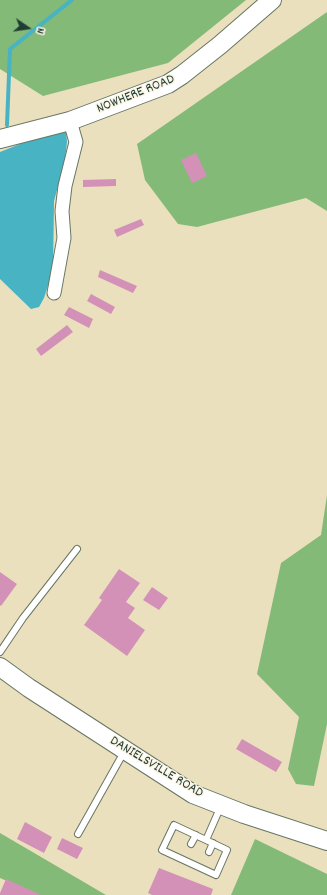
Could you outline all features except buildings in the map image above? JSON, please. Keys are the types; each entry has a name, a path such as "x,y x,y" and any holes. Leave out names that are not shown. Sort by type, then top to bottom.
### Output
{"main road":[{"name":"NOWHERE ROAD","path":"0,139 70,121 168,84 214,50 272,0"},
{"name":"DANIELSVILLE ROAD","path":"0,667 29,688 193,794 244,814 327,841"}],"street":[{"path":"54,293 64,238 62,211 64,186 76,142 70,121"}],"lane":[{"path":"0,652 23,618 77,549"},
{"path":"78,834 125,751"},
{"path":"209,852 209,842 222,805"},
{"path":"174,825 196,835 227,850 216,874 202,866 162,850 174,825"},
{"path":"191,844 196,835"}],"green space":[{"path":"0,0 246,0 168,63 43,96 0,69"},
{"path":"327,12 327,211 306,198 197,227 178,224 145,180 137,144"},
{"path":"327,495 327,724 314,786 296,784 288,769 299,717 257,674 281,563 321,535"},
{"path":"0,833 106,895 39,895 0,878"},
{"path":"255,839 327,874 327,895 231,895"}],"water":[{"path":"63,130 66,131 67,142 65,160 54,201 53,270 44,298 39,307 31,309 0,279 0,152"}],"waterway":[{"path":"7,125 10,49 72,0"}]}
